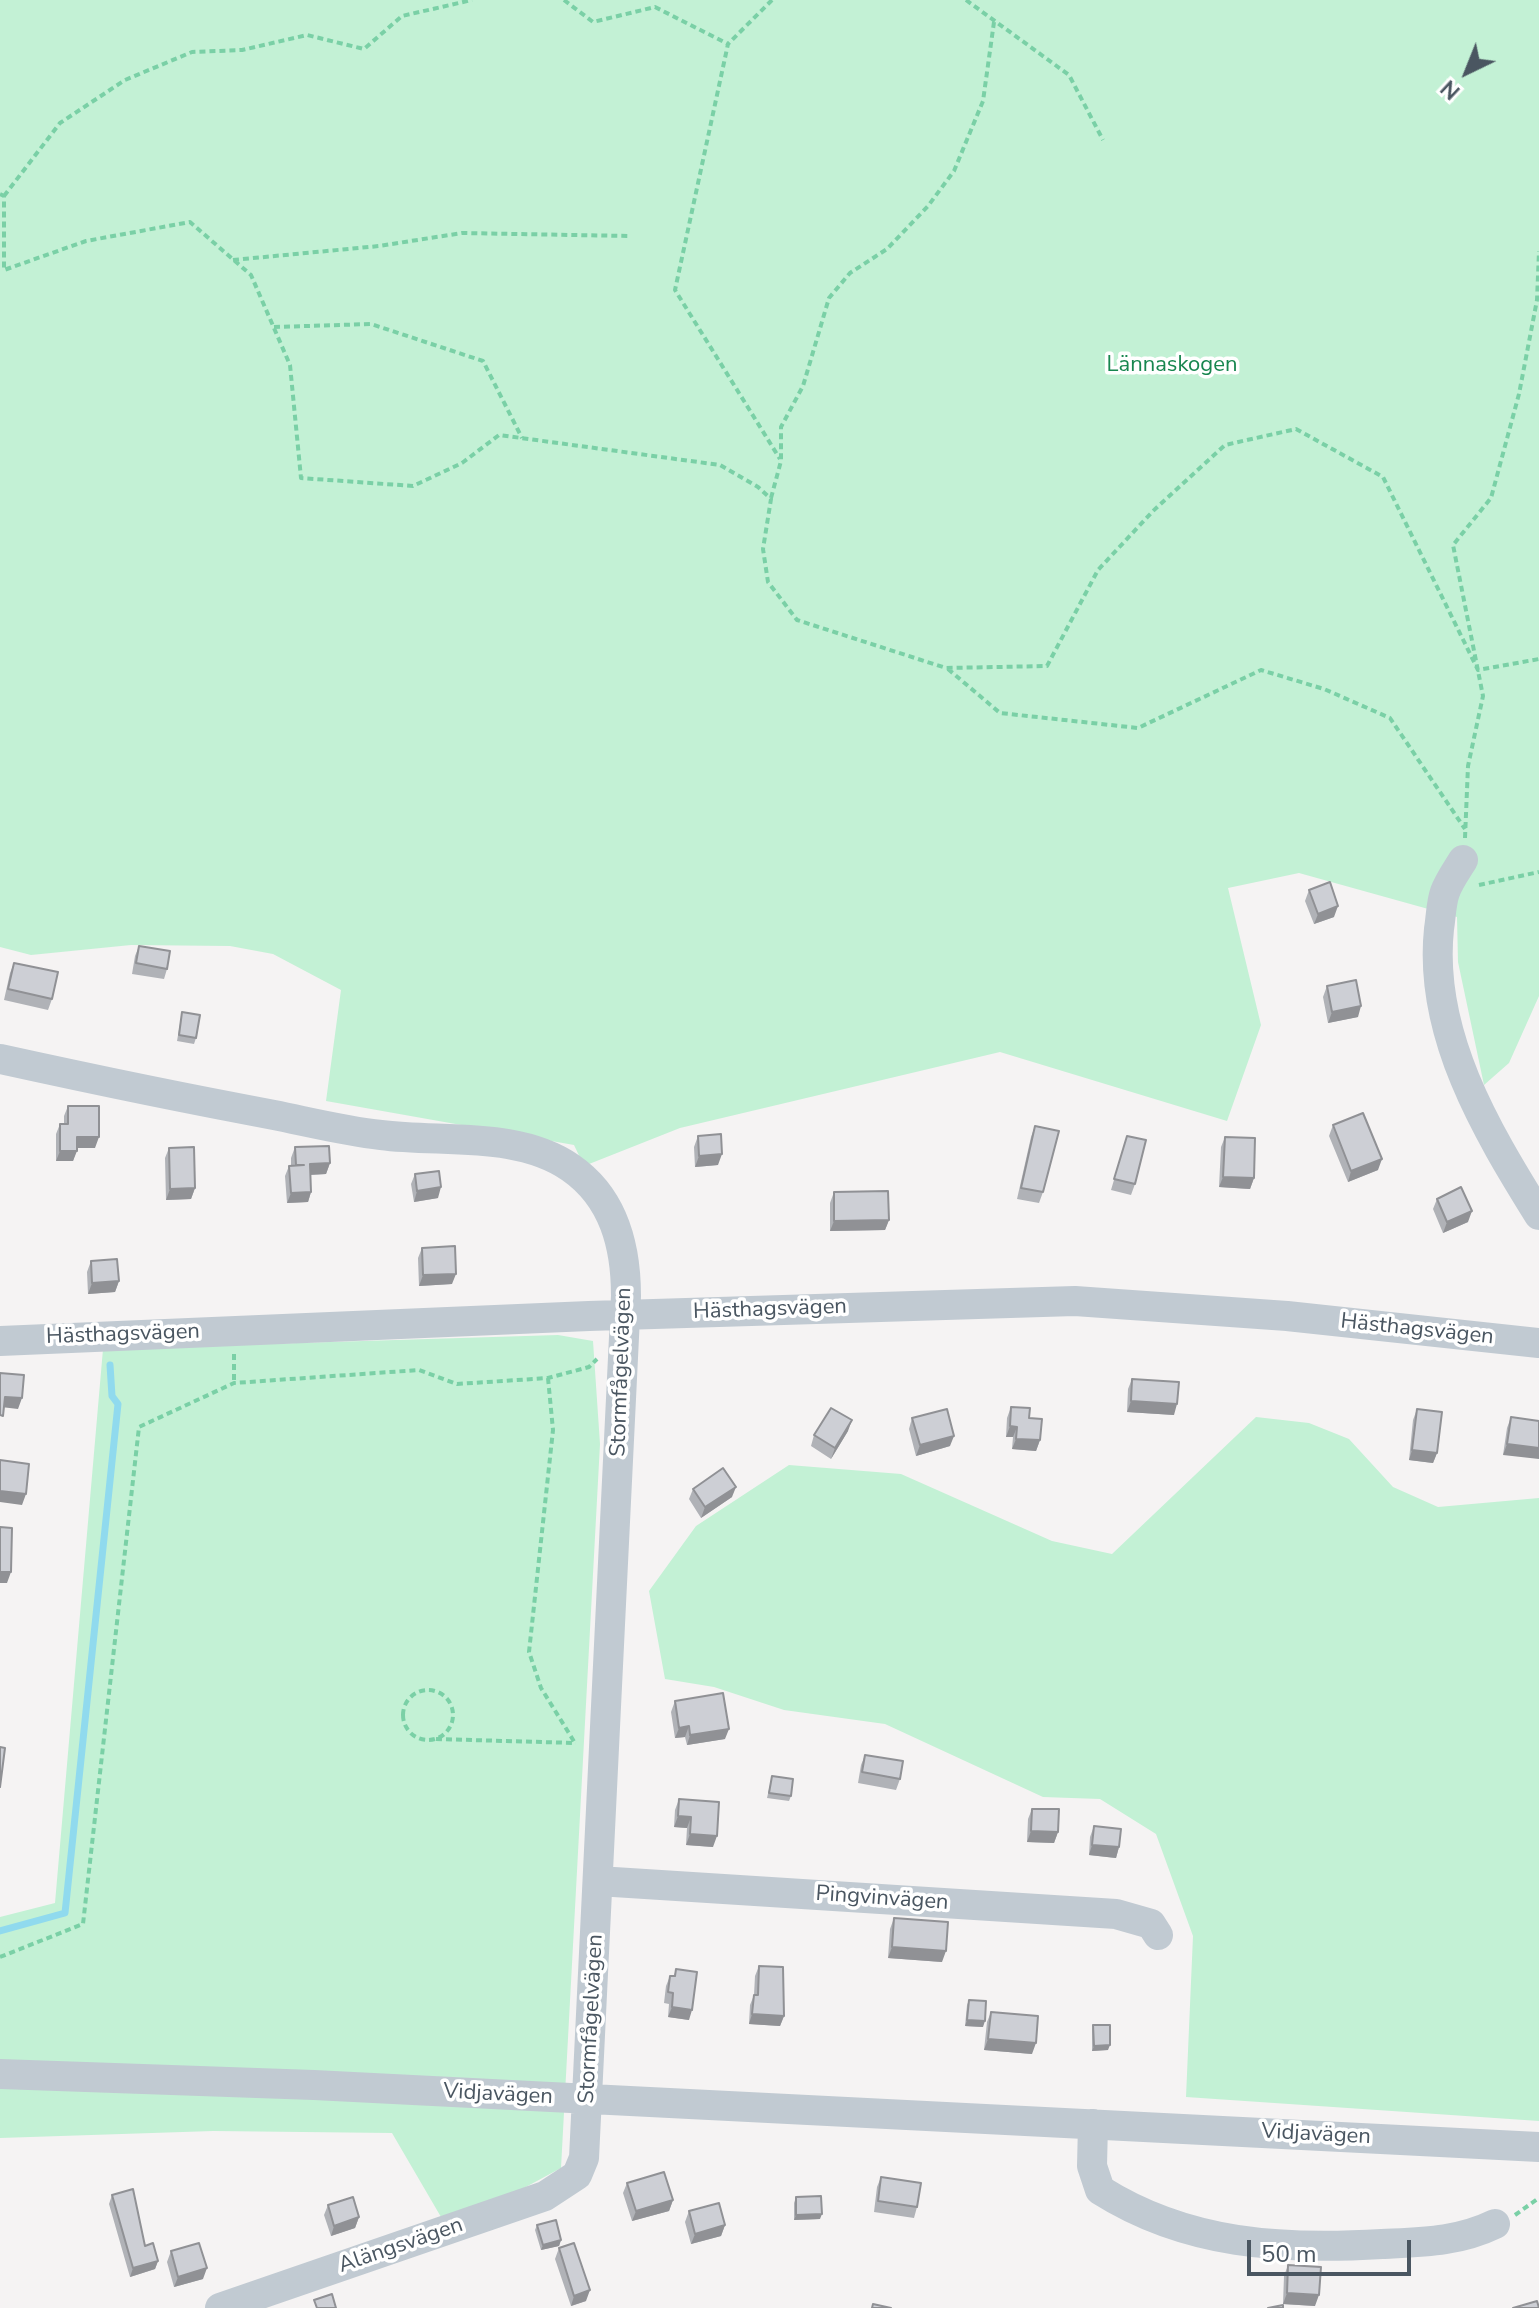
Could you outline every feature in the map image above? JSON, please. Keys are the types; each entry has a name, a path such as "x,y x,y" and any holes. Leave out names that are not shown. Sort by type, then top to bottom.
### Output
{"street":[{"path":"1464,845 1444,893 1437,950 1448,1030 1472,1095 1504,1159 1539,1215"},
{"name":"Stormfågelvägen","path":"0,1059 381,1135 520,1146 545,1153 571,1168 608,1207 624,1254 625,1316 586,2100 587,2138 577,2175"},
{"name":"Hästhagsvägen","path":"0,1341 1075,1301 1287,1316 1539,1343"},
{"name":"Pingvinvägen","path":"598,1881 1116,1914 1151,1924 1158,1935"},
{"name":"Vidjavägen","path":"0,2074 314,2085 1539,2147"},
{"path":"1093,2124 1092,2166 1100,2190 1153,2219 1217,2239 1268,2246 1447,2241 1495,2224"},
{"name":"Alängsvägen","path":"220,2308 545,2196 577,2175"}],"path":[{"path":"472,0 402,16 364,49 307,35 242,50 192,52 125,80 60,123 2,195 2,270 86,241 190,222 251,275 274,327 290,365 301,478 413,486 462,463 499,435 720,465 758,487 771,499"},
{"path":"564,0 593,22 655,7 728,44"},
{"path":"772,0 728,44 675,290 781,461"},
{"path":"966,0 1069,75 1103,140"},
{"path":"994,22 983,101 954,171 928,206 887,249 850,273 829,298 803,386 781,427 781,461 763,549 768,582 797,620 946,668 1047,666 1098,570 1153,511 1225,445 1296,429 1383,477 1478,670"},
{"path":"233,260 379,246 462,233 629,236"},
{"path":"1464,845 1468,766 1483,696 1453,545 1491,498 1519,394 1537,300 1539,251"},
{"path":"274,327 371,324 483,361 522,438"},
{"path":"1478,670 1539,659"},
{"path":"946,668 1000,713 1138,728 1261,670 1299,681 1390,718 1464,845"},
{"path":"1444,893 1539,872"},
{"path":"0,1957 83,1924 139,1427 234,1383 419,1370 457,1384 548,1378 589,1367 600,1357"},
{"path":"548,1378 553,1430 529,1652 541,1688 575,1743"},
{"path":"436,1739 448,1729 450,1705 431,1691 415,1694 405,1706 407,1729 420,1739 585,1743"}],"green space":[{"name":"Lännaskogen","path":"0,0 1539,0 1539,996 1509,1063 1484,1085 1458,962 1457,917 1299,873 1228,888 1261,1025 1227,1121 1000,1052 680,1128 584,1166 574,1145 326,1101 341,990 273,954 230,946 131,945 31,955 0,947"},
{"path":"558,1335 593,1341 600,1444 561,2168 448,2229 392,2133 213,2131 0,2138 0,1917 55,1903 103,1349"},
{"path":"1256,1417 1309,1423 1349,1439 1393,1487 1438,1507 1539,1498 1539,2121 1186,2097 1193,1936 1156,1834 1100,1799 1043,1797 885,1724 784,1710 714,1687 665,1679 649,1591 696,1526 789,1465 901,1474 1052,1541 1112,1554"}],"building":[{"path":"1330,882 1338,906 1318,914 1309,890"},
{"path":"139,946 170,951 167,969 136,963"},
{"path":"14,963 58,972 52,999 8,989"},
{"path":"1356,980 1361,1006 1332,1012 1327,986"},
{"path":"182,1012 200,1015 196,1038 179,1035"},
{"path":"68,1106 99,1106 99,1137 77,1137 77,1151 60,1151 60,1124 68,1124"},
{"path":"1363,1113 1382,1159 1351,1171 1333,1125"},
{"path":"1035,1126 1059,1131 1043,1192 1021,1188"},
{"path":"721,1134 722,1154 699,1156 698,1136"},
{"path":"1127,1136 1146,1140 1135,1184 1114,1179"},
{"path":"1225,1137 1255,1138 1254,1178 1223,1177"},
{"path":"329,1146 330,1163 310,1164 311,1192 291,1193 289,1166 304,1165 296,1165 295,1147"},
{"path":"194,1147 195,1188 170,1189 169,1148"},
{"path":"439,1171 441,1187 417,1191 415,1174"},
{"path":"1461,1187 1472,1211 1447,1222 1437,1199"},
{"path":"888,1191 889,1220 834,1221 834,1192"},
{"path":"455,1246 456,1274 423,1275 422,1248"},
{"path":"117,1259 119,1281 92,1283 91,1261"},
{"path":"0,1373 24,1375 22,1398 5,1397 3,1416 0,1415"},
{"path":"1132,1379 1179,1382 1177,1404 1131,1401"},
{"path":"1011,1407 1030,1408 1029,1418 1042,1419 1040,1440 1016,1439 1017,1427 1010,1426"},
{"path":"831,1408 852,1420 835,1448 814,1435"},
{"path":"947,1409 954,1436 920,1445 912,1418"},
{"path":"1417,1409 1442,1412 1437,1453 1412,1450"},
{"path":"1511,1417 1539,1421 1539,1448 1507,1444"},
{"path":"0,1460 29,1464 26,1494 0,1491"},
{"path":"723,1468 736,1487 705,1507 693,1489"},
{"path":"0,1527 12,1528 11,1572 0,1572"},
{"path":"723,1693 729,1729 690,1735 689,1726 679,1728 675,1701"},
{"path":"0,1747 5,1748 0,1787"},
{"path":"865,1755 903,1761 900,1779 862,1772"},
{"path":"772,1776 793,1779 791,1796 769,1793"},
{"path":"679,1799 719,1802 717,1836 690,1834 691,1817 678,1816"},
{"path":"1032,1809 1059,1809 1058,1832 1031,1831"},
{"path":"1094,1826 1121,1829 1119,1847 1092,1845"},
{"path":"894,1918 948,1922 946,1951 892,1947"},
{"path":"759,1966 783,1967 784,2016 752,2014 754,1995 758,1995"},
{"path":"676,1969 697,1972 692,2010 672,2007 673,1993 668,1992 670,1976 675,1976"},
{"path":"969,2000 986,2001 985,2021 967,2020"},
{"path":"991,2012 1038,2016 1036,2043 988,2039"},
{"path":"1093,2025 1110,2025 1110,2045 1094,2046"},
{"path":"664,2172 673,2200 636,2211 627,2183"},
{"path":"881,2177 921,2183 917,2207 878,2201"},
{"path":"133,2189 145,2246 153,2243 158,2261 133,2268 112,2195"},
{"path":"821,2196 822,2214 796,2215 796,2197"},
{"path":"353,2197 359,2217 334,2226 328,2205"},
{"path":"719,2203 725,2225 695,2234 689,2211"},
{"path":"556,2220 561,2240 543,2245 537,2225"},
{"path":"199,2243 207,2268 178,2277 171,2251"},
{"path":"574,2243 590,2290 574,2296 559,2248"},
{"path":"1288,2265 1321,2267 1319,2295 1287,2293"},
{"path":"332,2294 336,2308 317,2308 314,2300"},
{"path":"1537,2301 1539,2308 1513,2308"}],"waterway":[{"path":"0,1931 65,1913 118,1404 112,1396 110,1365"}]}
